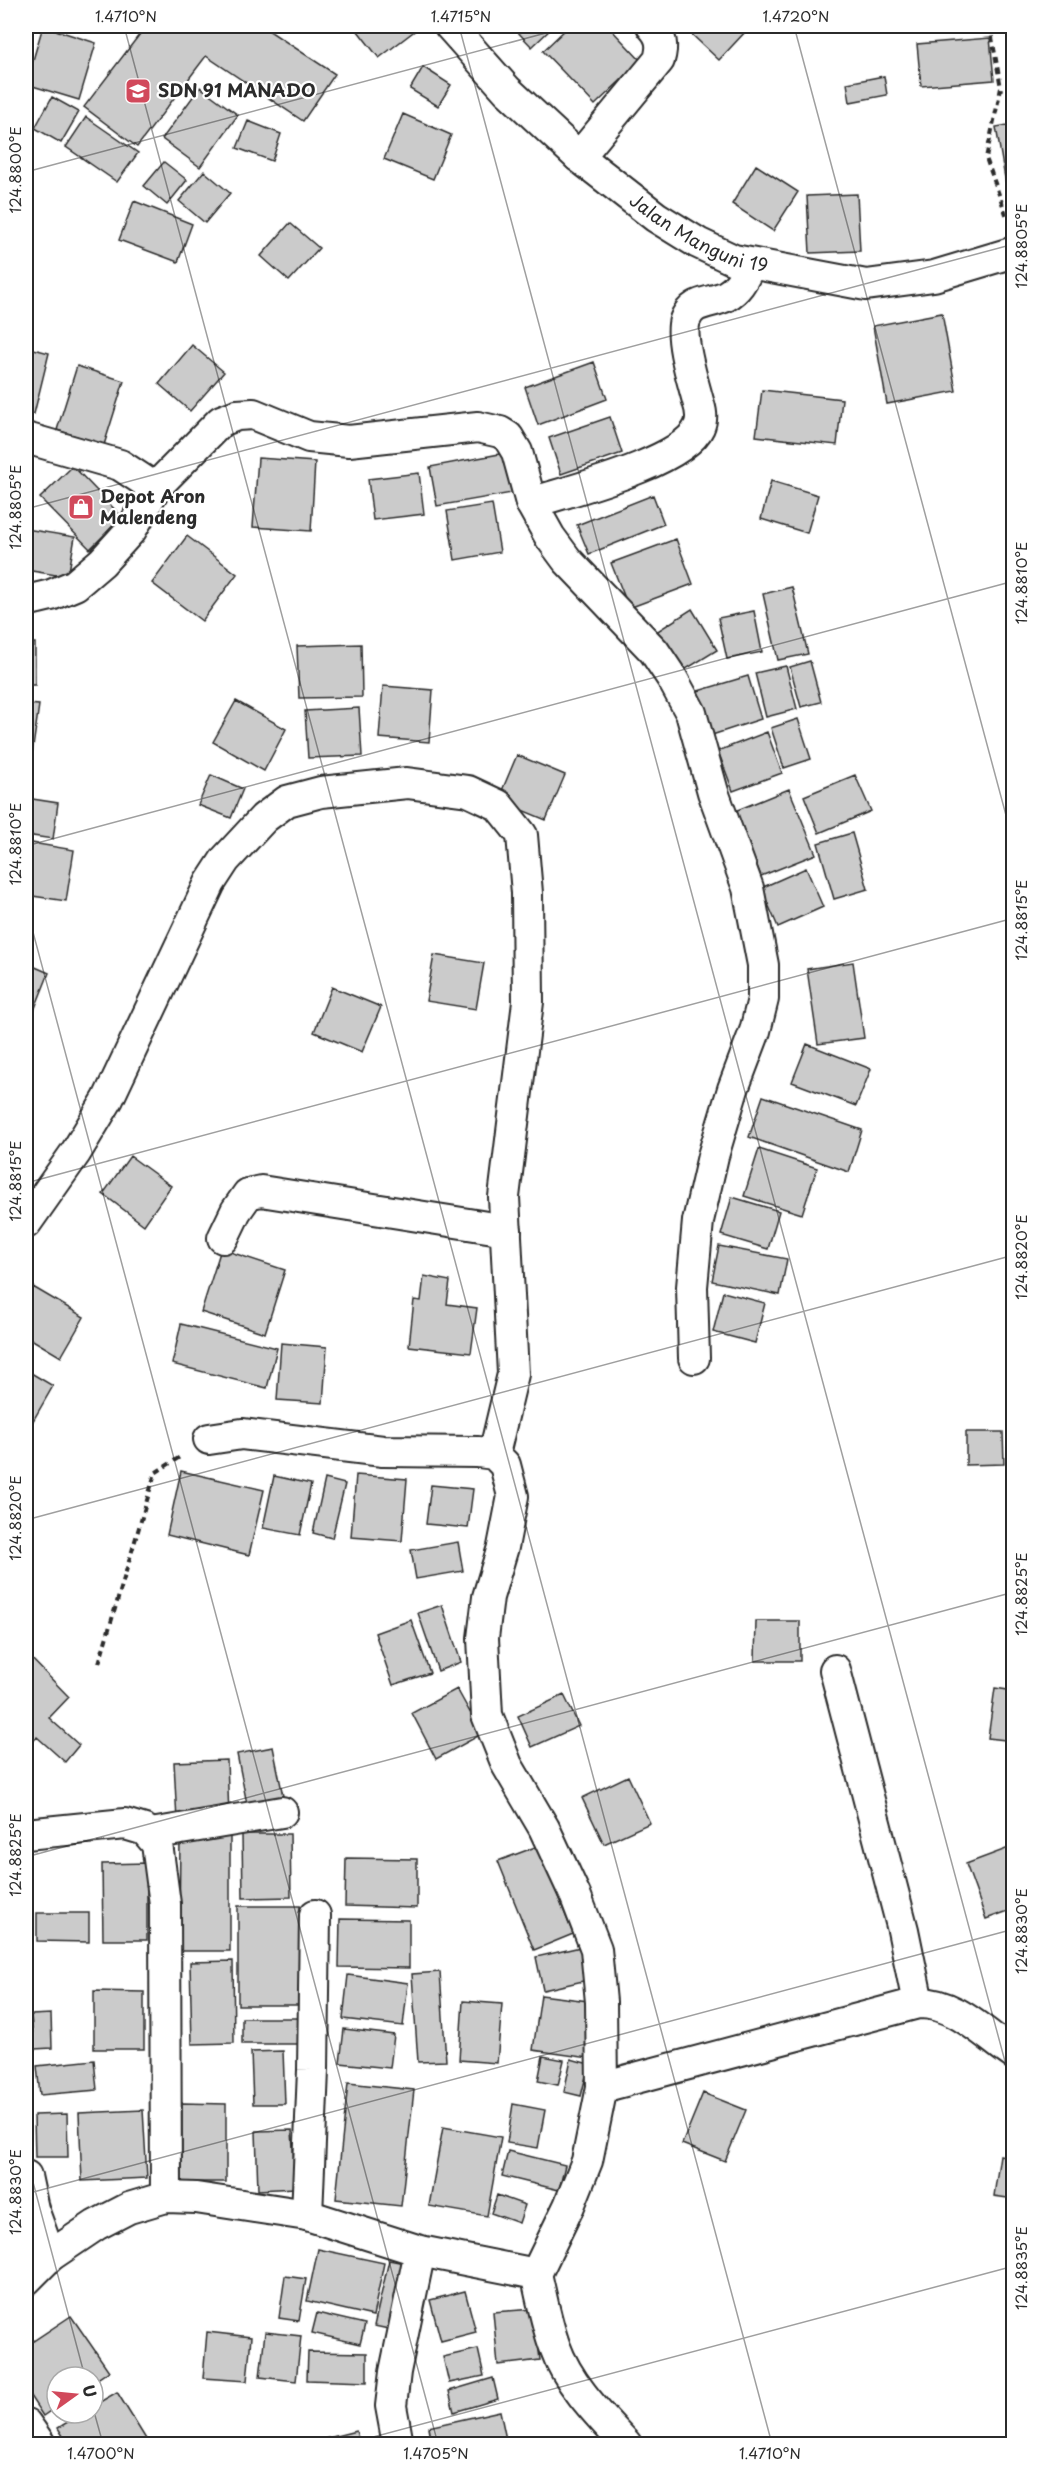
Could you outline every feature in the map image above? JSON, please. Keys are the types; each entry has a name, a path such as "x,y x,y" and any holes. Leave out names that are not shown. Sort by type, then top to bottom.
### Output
{"street":[{"name":"Jalan Manguni 19","path":"450,26 507,90 579,157 656,217 698,243 734,261 866,285 934,276 1013,252"},
{"path":"579,157 658,60 662,41 659,33 651,26"},
{"path":"531,503 645,465 675,451 698,430 702,419 691,373 684,324 688,314 695,306 724,297 738,287 751,264"},
{"path":"26,600 51,595 75,585 102,562 131,530 155,488 221,422 237,415 253,414 309,437 349,441 478,428 500,432 508,437 517,452 531,503 550,537 567,560 654,651 691,713 713,792 748,888 763,965 763,999 755,1031 733,1089 713,1156 699,1221 692,1287 694,1358"},
{"path":"26,438 120,465 155,488"},
{"path":"26,1223 76,1152 108,1098 210,883 225,860 264,818 287,801 321,792 407,783 468,791 498,806 522,835 527,893 528,1002 504,1197 513,1374 494,1454"},
{"path":"223,1238 236,1210 248,1194 261,1191 506,1230"},
{"path":"209,1439 242,1434 383,1451 418,1453 459,1451 494,1454 505,1465 513,1496 503,1547 488,1597 483,1638 487,1715 507,1765 544,1828 576,1897 596,1949 602,2001 602,2087 587,2161 537,2274 555,2348 567,2372 626,2445"},
{"path":"835,1670 903,1930 918,2003"},
{"path":"151,1834 282,1812"},
{"path":"26,1834 125,1824 137,1826 151,1834 157,1844 165,1904 166,2197"},
{"path":"307,2214 313,2070 315,1915"},
{"path":"602,2087 918,2003 934,2003 954,2011 1014,2054"},
{"path":"26,2176 33,2209 50,2256"},
{"path":"26,2280 50,2256 96,2224 129,2208 166,2197 196,2198 307,2214 420,2251 537,2274"},
{"path":"398,2445 391,2406 395,2372 420,2251"},
{"path":"26,2424 40,2445"}],"path":[{"path":"990,26 1001,88 986,158 1010,226 1013,252"},
{"path":"99,1663 154,1473 209,1439"}],"building":[{"path":"43,26 96,43 79,100 26,84"},
{"name":"SDN 91 MANADO","path":"146,26 262,26 335,74 303,121 206,56 137,147 84,107"},
{"path":"354,26 421,26 379,58"},
{"path":"512,26 554,26 532,47"},
{"path":"569,26 608,26 641,61 595,105 543,51"},
{"path":"689,26 740,26 746,31 719,60 686,29"},
{"path":"990,38 994,80 921,86 917,44"},
{"path":"423,67 451,85 438,106 410,89"},
{"path":"884,76 887,95 850,102 847,83"},
{"path":"200,87 238,115 200,167 162,139"},
{"path":"52,97 79,112 61,143 35,128"},
{"path":"403,114 451,135 433,179 384,159"},
{"path":"86,117 138,153 117,182 66,147"},
{"path":"248,121 281,134 272,161 237,148"},
{"path":"1014,124 1014,218 1012,218 996,127"},
{"path":"164,162 187,180 167,205 144,186"},
{"path":"756,165 798,192 773,231 732,204"},
{"path":"204,171 230,193 205,223 179,201"},
{"path":"857,194 860,251 810,253 807,196"},
{"path":"134,201 192,224 178,262 119,240"},
{"path":"290,223 319,248 289,281 261,256"},
{"path":"942,313 956,391 887,404 873,326"},
{"path":"192,345 224,372 190,411 159,384"},
{"path":"26,347 49,353 34,414 26,411"},
{"path":"594,362 607,399 538,425 525,387"},
{"path":"77,366 124,381 104,445 57,430"},
{"path":"762,390 842,399 837,445 756,436"},
{"path":"610,417 622,453 561,474 549,438"},
{"path":"505,453 512,493 437,506 430,467"},
{"path":"258,458 315,462 311,531 253,527"},
{"name":"Depot Aron Malendeng","path":"73,466 122,517 90,549 40,498"},
{"path":"419,473 424,514 373,520 368,479"},
{"path":"771,481 818,495 807,533 761,519"},
{"path":"653,495 664,524 589,554 577,525"},
{"path":"492,504 500,552 455,560 447,511"},
{"path":"26,529 75,537 68,577 26,570"},
{"path":"187,536 237,574 202,621 152,583"},
{"path":"676,539 693,584 629,608 611,563"},
{"path":"792,587 808,654 778,660 763,594"},
{"path":"692,609 717,650 678,674 653,634"},
{"path":"754,611 762,652 727,659 718,618"},
{"path":"26,643 35,643 35,685 26,685"},
{"path":"361,644 362,697 299,698 297,646"},
{"path":"810,661 821,702 801,707 790,667"},
{"path":"786,666 797,709 766,717 755,673"},
{"path":"748,676 761,719 712,735 698,691"},
{"path":"383,686 433,690 429,742 379,738"},
{"path":"236,701 286,729 264,771 213,742"},
{"path":"26,704 39,705 28,782 26,781"},
{"path":"359,708 362,756 308,758 305,711"},
{"path":"798,719 811,759 784,768 771,728"},
{"path":"767,732 782,773 733,791 718,751"},
{"path":"517,755 565,775 546,820 498,800"},
{"path":"211,775 243,789 231,818 198,805"},
{"path":"855,775 871,811 819,833 804,796"},
{"path":"789,789 816,854 761,876 735,811"},
{"path":"26,798 58,803 53,839 26,835"},
{"path":"852,833 868,889 834,899 818,843"},
{"path":"26,842 74,850 66,901 26,895"},
{"path":"806,868 823,907 778,927 761,888"},
{"path":"434,955 484,963 476,1009 426,1001"},
{"path":"853,962 864,1038 818,1044 807,969"},
{"path":"26,963 49,973 31,1018 26,1016"},
{"path":"332,987 381,1007 362,1052 314,1032"},
{"path":"807,1044 871,1069 856,1106 792,1082"},
{"path":"763,1096 862,1130 849,1172 749,1137"},
{"path":"759,1149 817,1168 802,1214 744,1196"},
{"path":"130,1156 171,1186 144,1225 103,1194"},
{"path":"732,1197 779,1211 768,1249 721,1235"},
{"path":"719,1246 787,1259 780,1295 712,1281"},
{"path":"221,1249 285,1270 265,1333 201,1312"},
{"path":"424,1276 450,1281 447,1304 477,1308 471,1353 409,1346 414,1300 421,1301"},
{"path":"33,1287 84,1317 61,1357 26,1336 26,1300"},
{"path":"723,1292 765,1303 755,1343 713,1332"},
{"path":"181,1324 277,1348 267,1388 172,1364"},
{"path":"281,1343 327,1347 323,1403 277,1400"},
{"path":"26,1370 53,1386 26,1433"},
{"path":"966,1432 1003,1432 1004,1464 966,1465"},
{"path":"181,1471 264,1490 249,1555 167,1535"},
{"path":"356,1475 407,1479 402,1541 351,1537"},
{"path":"274,1476 311,1484 300,1535 263,1528"},
{"path":"325,1479 345,1484 332,1538 313,1533"},
{"path":"431,1485 473,1489 468,1528 426,1524"},
{"path":"458,1542 463,1571 416,1579 411,1550"},
{"path":"442,1605 461,1662 438,1671 418,1613"},
{"path":"411,1620 430,1673 393,1685 375,1633"},
{"path":"756,1621 800,1621 800,1661 755,1661"},
{"path":"26,1653 69,1697 49,1718 79,1745 65,1762 37,1737 26,1749"},
{"path":"995,1688 1014,1691 1014,1741 988,1738"},
{"path":"457,1689 482,1734 436,1759 412,1713"},
{"path":"564,1695 579,1726 532,1747 518,1716"},
{"path":"273,1747 283,1796 247,1804 237,1754"},
{"path":"227,1760 229,1818 177,1821 174,1762"},
{"path":"628,1776 650,1823 604,1844 582,1798"},
{"path":"180,1834 230,1835 230,1951 179,1951"},
{"path":"242,1834 290,1834 291,1897 243,1898"},
{"path":"538,1846 573,1934 534,1950 498,1861"},
{"path":"1014,1846 1014,1909 986,1919 966,1864"},
{"path":"346,1858 417,1859 417,1908 345,1906"},
{"path":"147,1863 147,1940 103,1940 102,1864"},
{"path":"238,1906 300,1906 300,2005 238,2005"},
{"path":"37,1913 89,1913 89,1942 37,1941"},
{"path":"340,1919 409,1920 409,1968 339,1967"},
{"path":"585,1946 592,1979 543,1990 536,1957"},
{"path":"233,1961 234,2043 192,2044 190,1962"},
{"path":"440,1972 446,2061 418,2062 412,1974"},
{"path":"348,1975 408,1983 403,2026 343,2019"},
{"path":"94,1991 144,1992 144,2049 94,2049"},
{"path":"541,1995 596,2002 589,2058 533,2050"},
{"path":"463,2001 502,2004 497,2063 459,2060"},
{"path":"51,2014 52,2048 34,2049 31,2015"},
{"path":"242,2018 298,2018 298,2044 242,2044"},
{"path":"344,2029 394,2035 390,2068 340,2063"},
{"path":"283,2051 285,2104 253,2104 251,2052"},
{"path":"543,2056 564,2060 558,2085 538,2081"},
{"path":"571,2059 589,2064 581,2096 564,2092"},
{"path":"94,2060 97,2090 40,2095 37,2066"},
{"path":"348,2083 414,2090 401,2206 336,2199"},
{"path":"703,2093 746,2110 725,2161 682,2144"},
{"path":"182,2103 226,2104 226,2182 182,2182"},
{"path":"513,2104 545,2110 538,2148 507,2143"},
{"path":"143,2110 147,2178 82,2181 79,2113"},
{"path":"67,2114 68,2157 35,2157 34,2115"},
{"path":"443,2127 501,2137 487,2216 429,2206"},
{"path":"292,2130 295,2188 258,2190 256,2131"},
{"path":"508,2151 565,2165 559,2190 502,2176"},
{"path":"1000,2155 1014,2158 1014,2199 994,2196"},
{"path":"497,2195 525,2205 519,2223 491,2213"},
{"path":"318,2249 384,2263 373,2316 307,2301"},
{"path":"389,2260 404,2263 389,2329 374,2326"},
{"path":"285,2276 306,2279 299,2321 279,2318"},
{"path":"465,2291 476,2332 441,2341 430,2300"},
{"path":"534,2309 540,2360 498,2365 493,2312"},
{"path":"317,2313 365,2324 360,2344 312,2333"},
{"path":"71,2316 105,2365 45,2365 45,2415 43,2416 26,2390 26,2346"},
{"path":"207,2332 251,2337 247,2381 203,2378"},
{"path":"265,2332 301,2336 296,2381 260,2377"},
{"path":"478,2349 484,2376 449,2383 443,2357"},
{"path":"308,2352 367,2353 367,2382 307,2380"},
{"path":"493,2378 498,2399 454,2412 449,2391"},
{"path":"117,2392 149,2444 68,2444 58,2428 63,2425 105,2425 105,2399"},
{"path":"500,2411 507,2444 431,2444 428,2427"},
{"path":"356,2431 360,2444 321,2444 320,2440"}],"place":[{"name":"SDN 91 MANADO","path":"138,91"},
{"name":"Depot Aron Malendeng","path":"81,507"}]}
